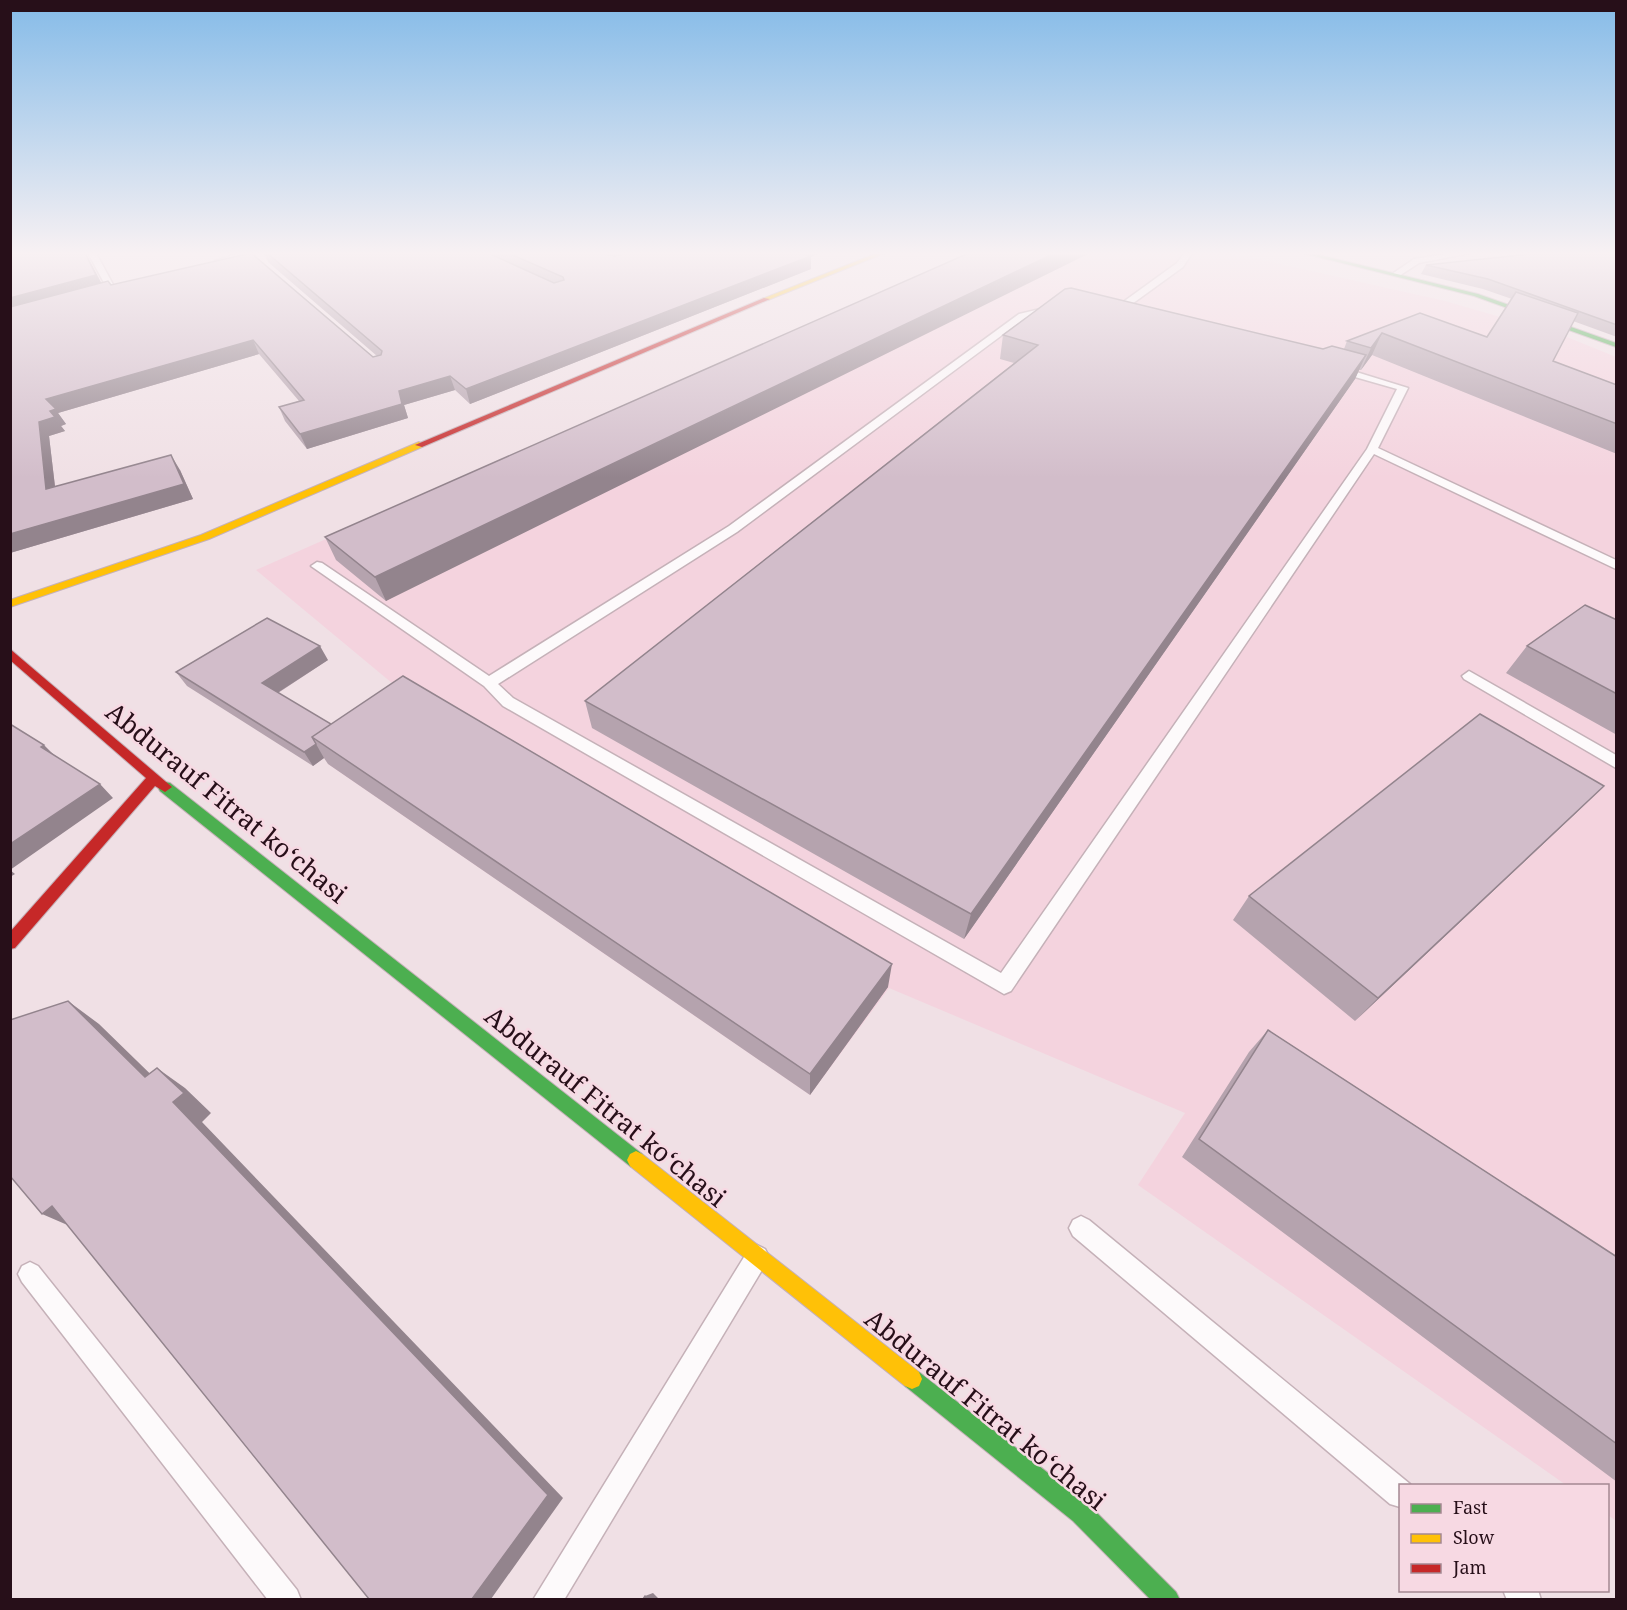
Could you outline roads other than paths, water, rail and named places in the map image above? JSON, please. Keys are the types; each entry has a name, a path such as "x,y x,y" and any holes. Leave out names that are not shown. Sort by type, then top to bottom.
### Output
{"street":[{"path":"10,604 205,537 693,328"},
{"path":"1569,328 1617,345"},
{"name":"Abdurauf Fitrat koʻchasi","path":"10,653 154,778 1081,1514 1168,1599"},
{"path":"10,943 154,778"}],"lane":[{"path":"489,683 733,529 1006,328"},
{"path":"316,566 489,683 508,702 1004,985 1372,449 1403,388 1325,365"},
{"path":"1372,449 1617,565"},
{"path":"1469,676 1617,762"},
{"path":"1081,1228 1399,1492"},
{"path":"547,1599 757,1257"},
{"path":"30,1274 287,1599"}]}
